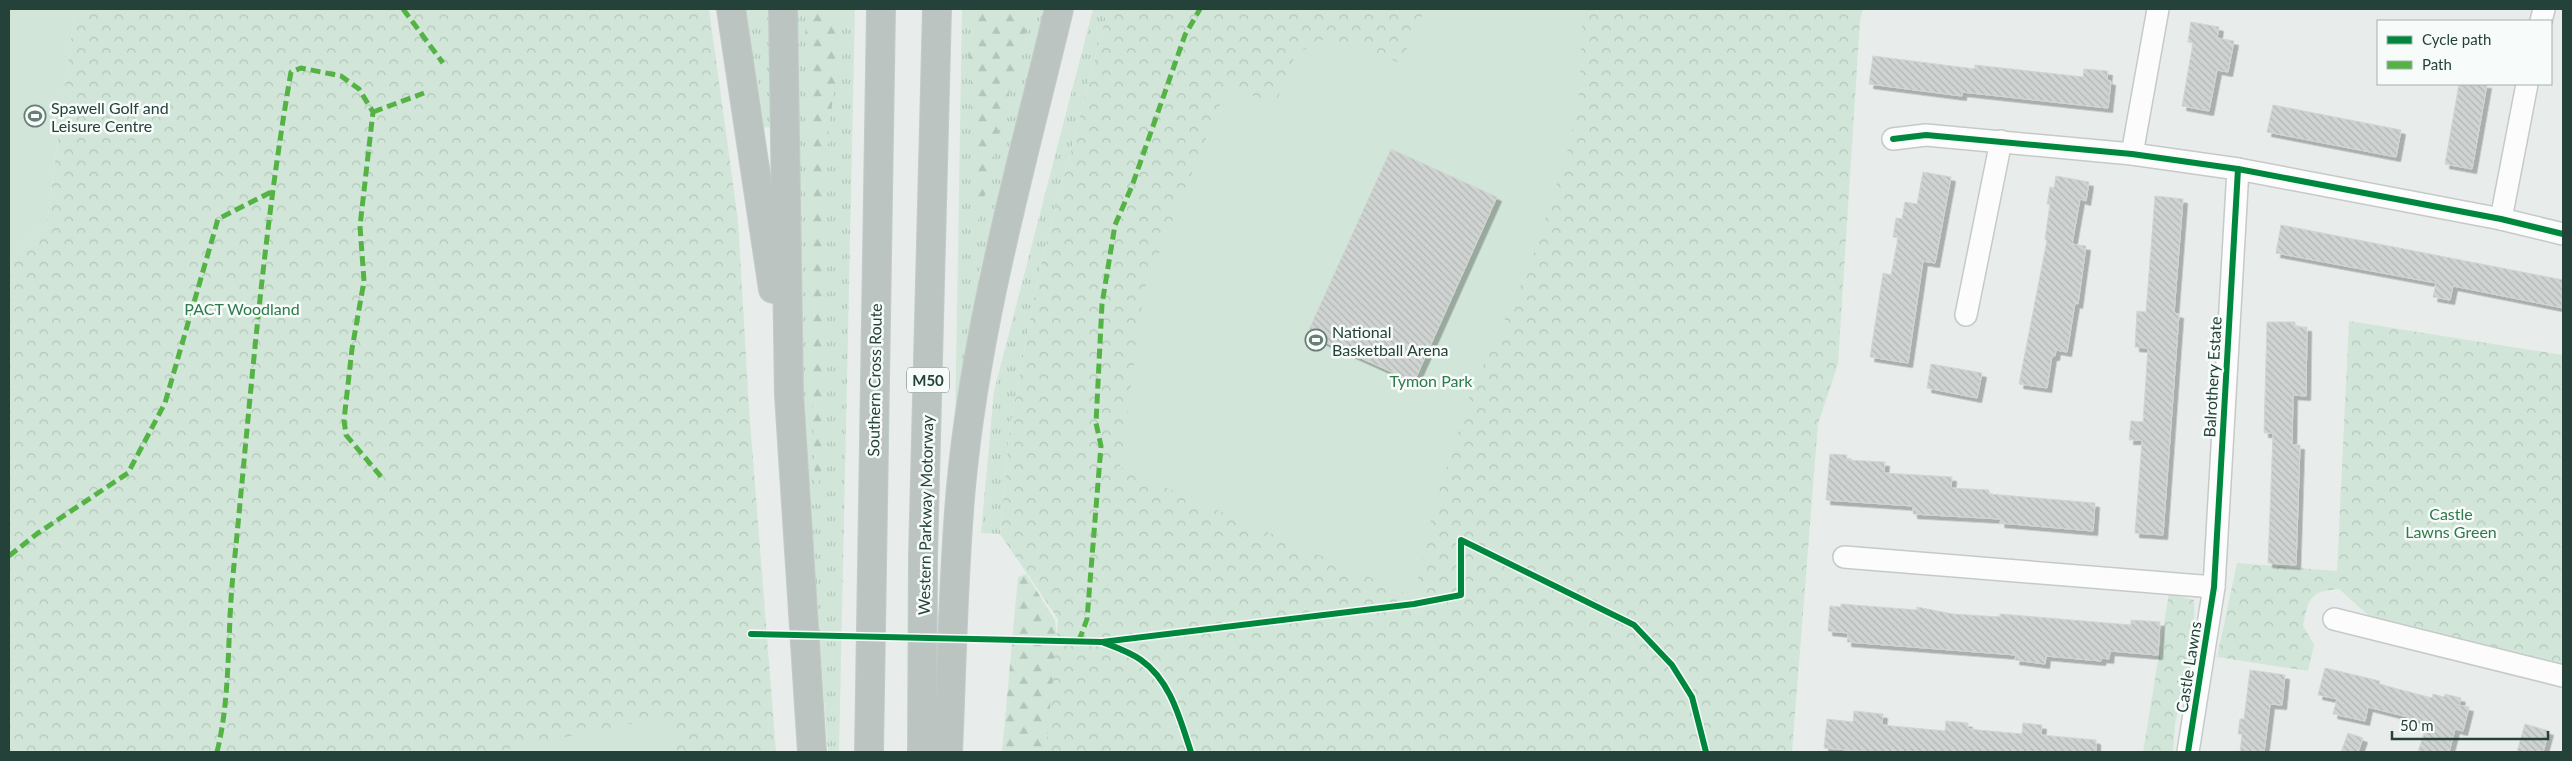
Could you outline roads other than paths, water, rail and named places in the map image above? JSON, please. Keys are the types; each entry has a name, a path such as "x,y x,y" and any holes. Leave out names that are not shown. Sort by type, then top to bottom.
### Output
{"highway":[{"path":"730,9 789,395"},
{"path":"783,9 789,395 812,752"},
{"name":"Southern Cross Route","path":"869,752 881,9"},
{"name":"Western Parkway Motorway","path":"922,752 923,556 937,9"},
{"path":"948,752 961,487 973,401 991,289 1059,9"},
{"path":"1031,123 1075,9"},
{"path":"965,752 974,490 973,401"}],"street":[{"path":"2132,154 2158,9"},
{"path":"2500,219 2527,85"},
{"path":"1893,139 1926,135 2001,141 2132,154 2238,169 2500,219 2563,234"},
{"path":"1966,315 2001,141"},
{"name":"Balrothery Estate","path":"2214,587 2238,169"},
{"path":"1844,557 2214,587"},
{"name":"Castle Lawns","path":"2188,752 2214,587"},
{"path":"2334,618 2563,676"}],"place":[{"name":"Spawell Golf and Leisure Centre","path":"35,116"},
{"name":"National Basketball Arena","path":"1316,340"}],"park label":[{"name":"PACT Woodland","path":"242,308"},
{"name":"Tymon Park","path":"1431,380"},
{"name":"Castle Lawns Green","path":"2451,522"}]}
